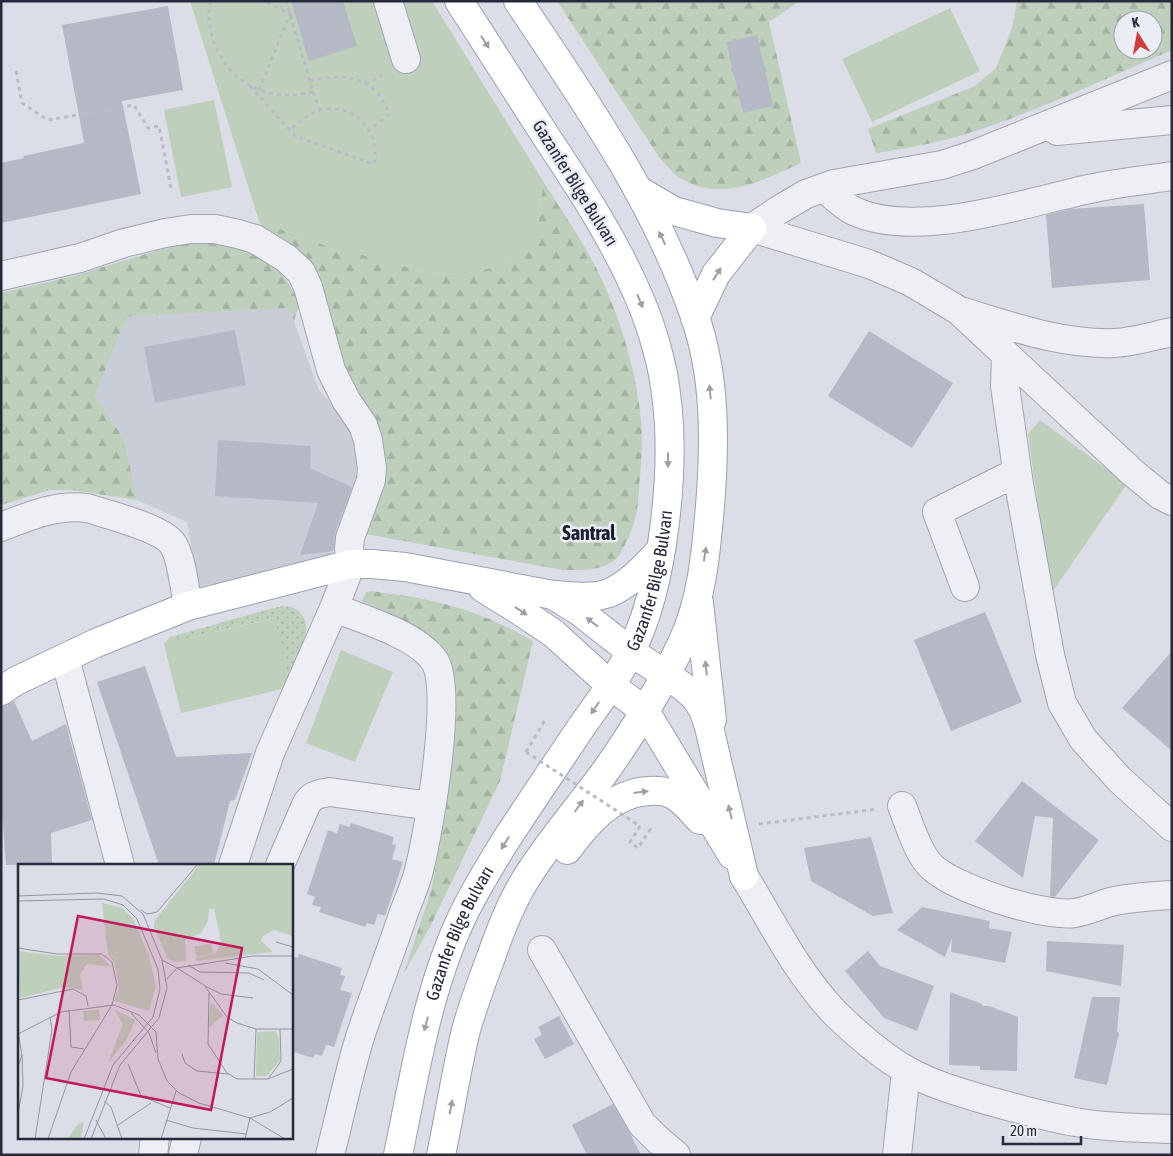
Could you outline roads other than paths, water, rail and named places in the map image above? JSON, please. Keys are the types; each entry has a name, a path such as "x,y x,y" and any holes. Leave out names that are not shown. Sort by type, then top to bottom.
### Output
{"main road":[{"name":"Gazanfer Bilge Bulvarı","path":"398,1155 423,1035 438,978 463,914 481,880 531,801 631,652 647,613 660,551 668,480 666,393 657,352 642,304 622,260 600,221 459,1"},
{"name":"Gazanfer Bilge Bulvarı","path":"442,1155 467,1029 505,919 524,881 607,769 645,711 683,641 698,596 708,530 713,473 713,424 708,374 696,318 671,256 638,190 576,88 518,1"},
{"path":"638,190 674,211 717,223 752,228 716,274 696,318"},
{"path":"1,691 16,681 65,658 188,606 351,564 405,567 553,595 593,596 609,593 623,585 660,551"},
{"path":"464,577 517,608 553,633 610,685 645,711 744,876"},
{"path":"553,595 579,611 631,652 666,674 694,696 703,709 716,751 744,876"},
{"path":"698,596 716,751"},
{"path":"487,969 540,883 578,835 596,817 621,797 642,791 654,790 674,795 729,850"}],"street":[{"path":"388,1 406,59"},
{"path":"752,228 806,194 834,184 942,165 973,155 1172,75"},
{"path":"1030,133 1172,120"},
{"path":"824,188 853,210 870,216 917,222 965,217 1092,188 1172,176"},
{"path":"1,276 80,258 124,243 191,228 215,229 254,239 286,258 301,272 308,287 331,370 346,400 363,425 371,456 371,474 350,538 351,564 334,608 270,753 233,864"},
{"path":"752,228 869,264 911,282 958,310 1132,472 1160,495 1172,500"},
{"path":"958,310 1029,332 1089,342 1116,342 1172,332"},
{"path":"1006,356 1005,386 1017,472 1050,654 1062,703 1083,739 1119,779 1172,827"},
{"path":"965,587 938,512 1017,472"},
{"path":"1,527 57,508 78,507 133,523 165,536 173,543 178,555 188,606"},
{"path":"330,1155 360,1038 420,867 431,806 440,735 442,697 440,677 435,662 424,649 405,638 334,608"},
{"path":"65,658 120,864"},
{"path":"280,864 306,805 310,798 316,795 329,792 431,806"},
{"path":"902,806 922,855 931,867 946,877 972,889 1028,907 1051,912 1074,913 1114,901 1146,896 1172,895"},
{"path":"744,876 790,953 816,990 852,1028 906,1071 972,1096 1049,1116 1082,1123 1118,1127 1172,1128"},
{"path":"542,950 638,1117 657,1139 676,1155"},
{"path":"897,1155 906,1071"},
{"path":"153,1155 155,1138"},
{"path":"183,1155 187,1138"}],"district":[{"name":"Santral","path":"589,533"}]}
